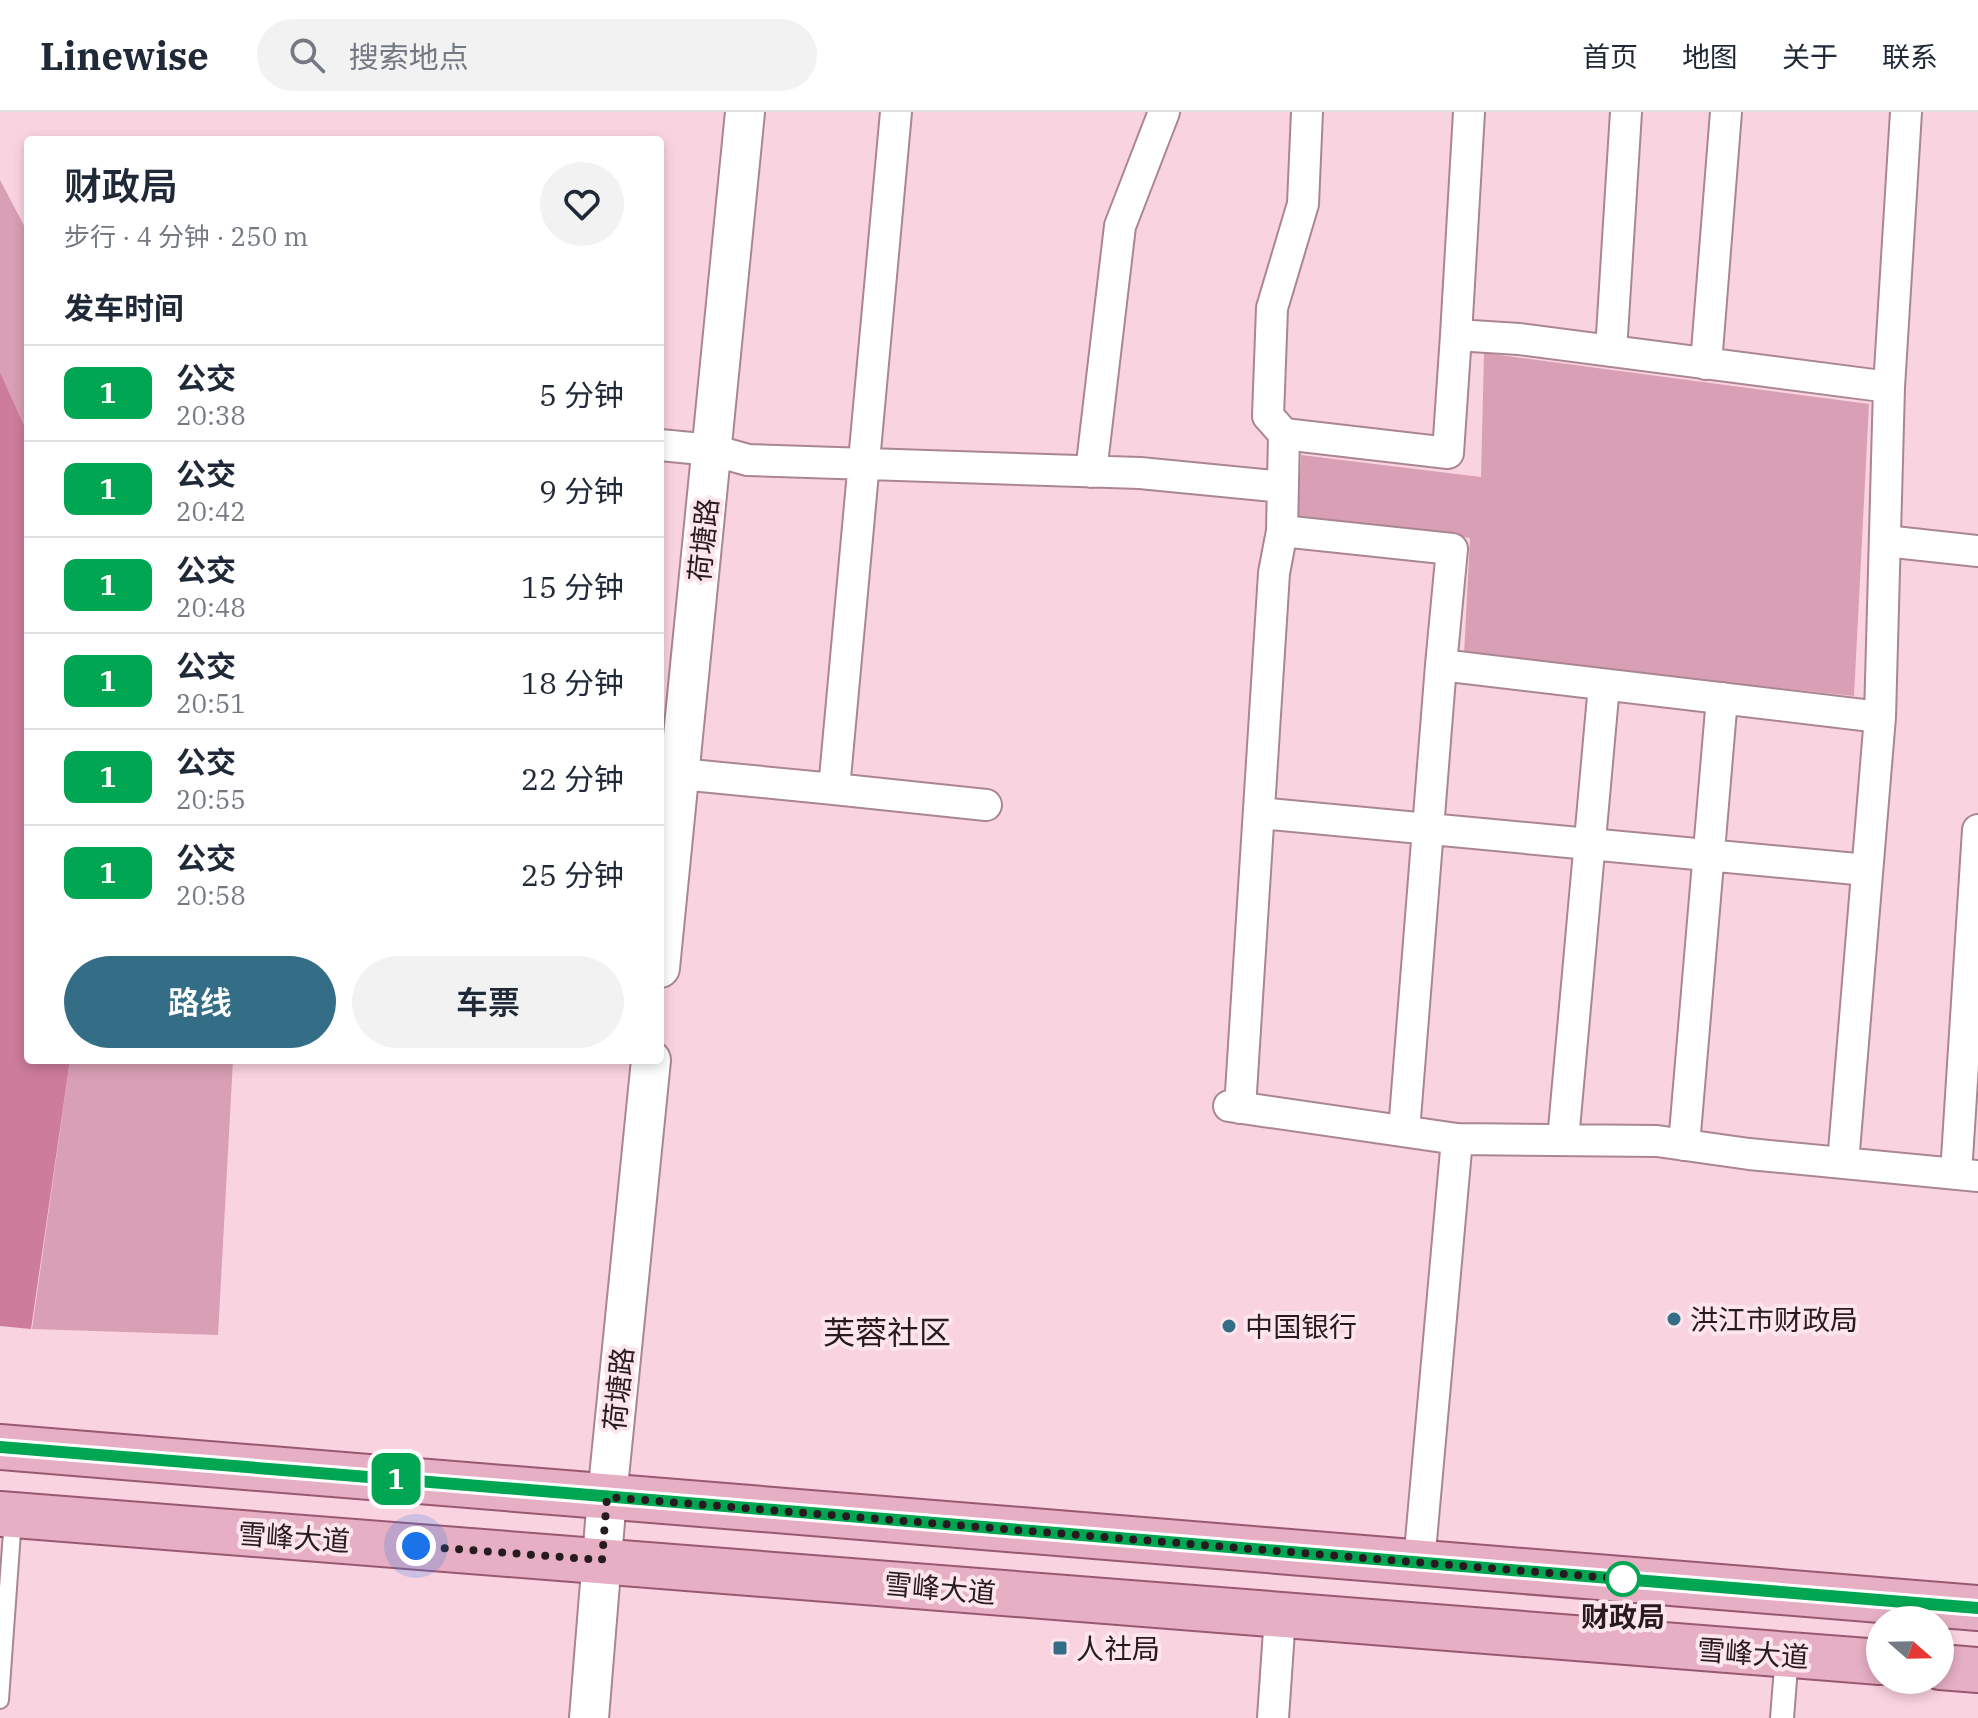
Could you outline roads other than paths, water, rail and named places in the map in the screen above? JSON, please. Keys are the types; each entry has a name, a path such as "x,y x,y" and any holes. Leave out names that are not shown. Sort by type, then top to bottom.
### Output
{"main road":[{"path":"0,1447 1978,1608"},
{"name":"雪峰大道","path":"6,1515 1866,1661"},
{"path":"1954,1668 1978,1670"}],"street":[{"name":"荷塘路","path":"664,890 670,773 712,450 745,112"},
{"path":"834,789 896,112"},
{"path":"1091,472 1120,226 1164,112"},
{"path":"1307,112 1303,204 1272,308 1268,416 1284,434 1448,453 1469,112"},
{"path":"1611,351 1626,112"},
{"path":"1706,364 1726,112"},
{"path":"1843,1163 1880,717 1889,387 1906,112"},
{"path":"1456,335 1611,351 1889,387"},
{"path":"1284,434 1282,531 1274,573 1259,813 1234,1107 1457,1139 1684,1145 1967,1175 1978,830"},
{"path":"664,445 712,450 748,460 1140,473 1283,487"},
{"path":"1282,531 1452,549 1404,1131"},
{"path":"1885,541 1978,551"},
{"path":"1441,665 1880,717"},
{"path":"1563,1140 1604,685"},
{"path":"1684,1145 1722,698"},
{"path":"670,773 986,805"},
{"path":"1259,813 1867,870"},
{"name":"荷塘路","path":"589,1718 607,1497 651,1064"},
{"path":"1419,1563 1457,1139"},
{"path":"1273,1718 1280,1616"},
{"path":"1782,1718 1787,1655"}],"lane":[{"path":"0,1700 6,1515"}],"place":[{"name":"洪江市财政局","path":"1674,1319"},
{"name":"中国银行","path":"1229,1326"},
{"name":"财政局","path":"1623,1579"},
{"name":"人社局","path":"1060,1648"}],"district":[{"name":"芙蓉社区","path":"887,1332"}]}
